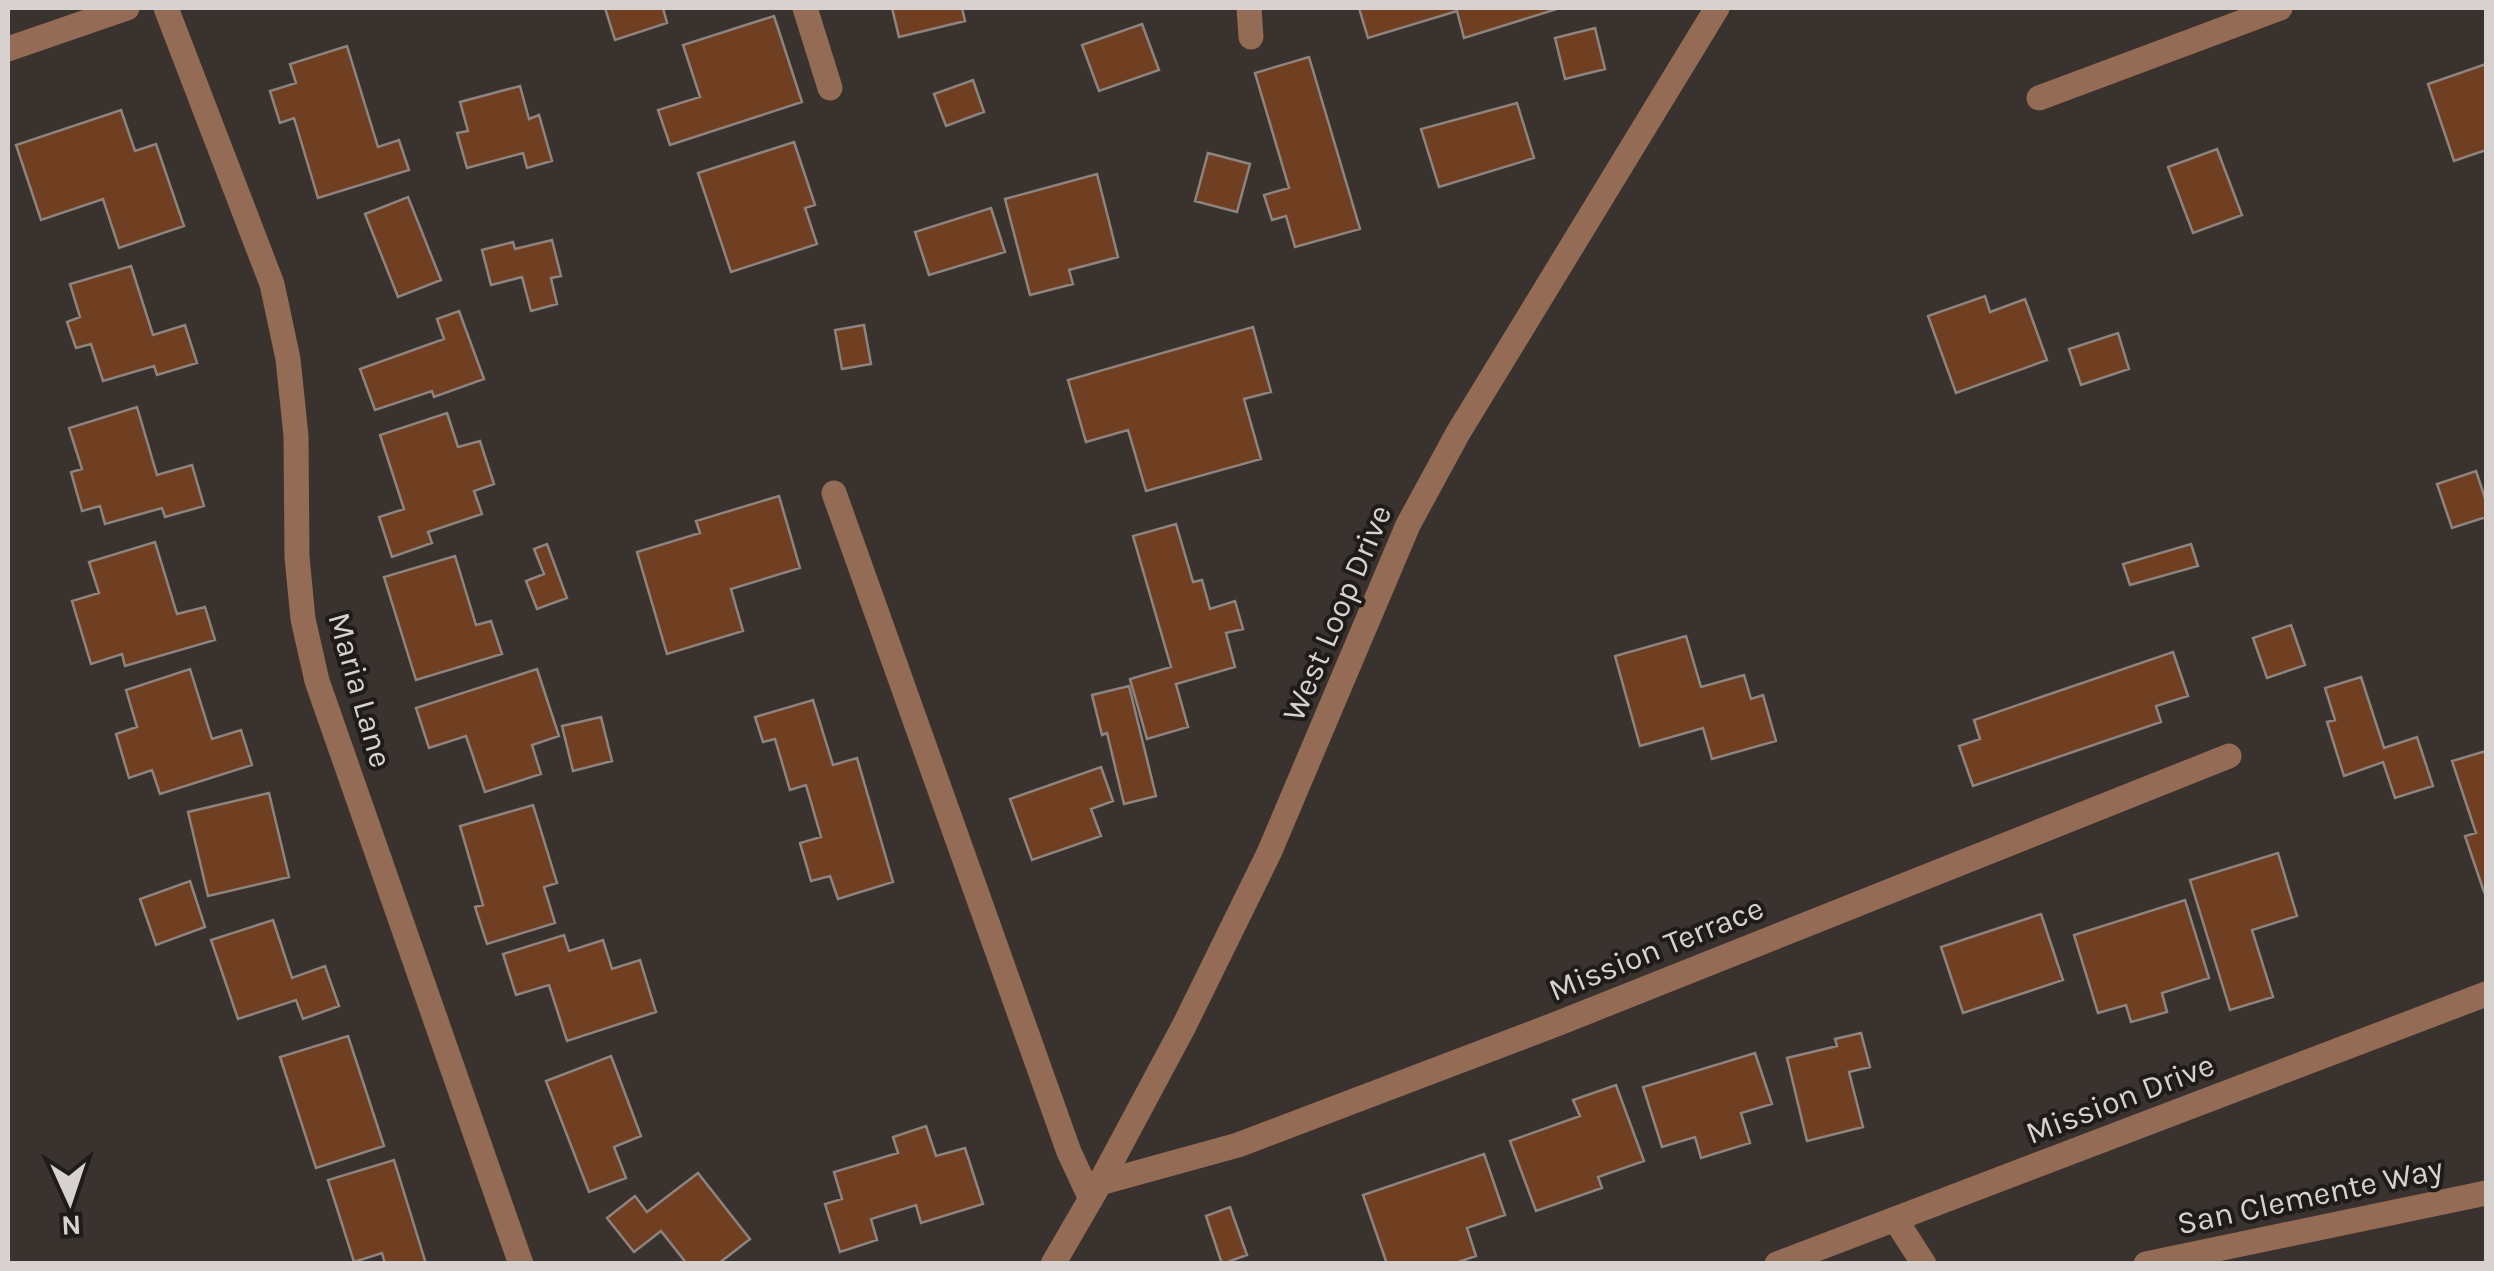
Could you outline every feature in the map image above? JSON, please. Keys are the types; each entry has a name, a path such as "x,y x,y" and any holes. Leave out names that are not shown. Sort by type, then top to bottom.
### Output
{"street":[{"path":"8,49 126,8"},
{"name":"Maria Lane","path":"166,8 272,284 290,378 296,436 297,557 303,620 317,681 521,1264"},
{"path":"805,8 830,88"},
{"path":"1249,8 1251,37"},
{"name":"West Loop Drive","path":"1053,1264 1184,1026 1269,852 1408,525 1458,433 1717,8"},
{"path":"2040,98 2280,8"},
{"path":"834,493 1069,1152 1095,1192"},
{"name":"Mission Terrace","path":"1095,1192 1309,1118 1558,1023 2229,756"},
{"name":"Mission Drive","path":"1777,1264 2486,994"},
{"name":"San Clemente Way","path":"2146,1264 2486,1193"},
{"path":"1895,1219 1924,1264"}],"building":[{"path":"605,8 663,8 667,23 615,40"},
{"path":"892,8 962,8 965,21 899,37"},
{"path":"1359,8 1557,9 1464,38 1457,11 1368,38"},
{"path":"774,16 802,102 670,145 658,110 700,97 683,45"},
{"path":"1142,24 1159,70 1099,91 1082,45"},
{"path":"1595,28 1605,69 1565,79 1555,38"},
{"path":"347,46 378,147 399,140 409,170 318,198 294,118 280,123 270,91 296,83 290,64"},
{"path":"1309,57 1360,229 1295,247 1286,216 1272,220 1264,195 1289,188 1255,73"},
{"path":"2486,64 2486,150 2454,161 2428,84"},
{"path":"973,80 984,112 946,126 934,94"},
{"path":"520,86 529,119 539,115 552,161 527,168 523,153 467,168 457,133 468,131 460,102"},
{"path":"1517,103 1534,158 1439,187 1421,129"},
{"path":"121,110 135,151 156,144 184,226 119,248 103,199 41,220 16,145"},
{"path":"794,142 815,205 805,208 817,244 731,272 698,173"},
{"path":"2217,149 2242,215 2193,233 2168,167"},
{"path":"1208,153 1250,164 1237,212 1195,201"},
{"path":"1097,174 1118,257 1069,270 1073,284 1030,295 1005,199"},
{"path":"408,197 441,280 398,297 365,214"},
{"path":"991,208 1005,252 929,275 915,232"},
{"path":"552,240 561,276 551,278 557,304 531,311 522,277 491,285 482,250 513,242 515,249"},
{"path":"131,266 153,335 185,325 197,363 157,375 154,366 103,381 91,344 76,348 67,322 80,317 70,284"},
{"path":"1985,296 1990,312 2025,299 2047,360 1956,393 1928,316"},
{"path":"459,311 484,379 434,397 432,391 375,410 360,369 444,339 437,319"},
{"path":"864,325 871,364 842,369 835,330"},
{"path":"1253,327 1271,392 1244,399 1261,459 1146,491 1128,430 1086,442 1068,380"},
{"path":"2118,333 2129,369 2081,385 2069,349"},
{"path":"137,407 157,475 192,465 204,506 165,517 162,508 105,524 100,506 82,511 71,472 82,469 69,428"},
{"path":"447,413 458,447 480,441 494,484 474,491 482,514 428,532 432,543 392,557 379,517 404,509 380,435"},
{"path":"2476,471 2486,501 2486,517 2452,528 2437,484"},
{"path":"779,496 800,568 731,589 743,631 667,654 637,552 700,533 696,521"},
{"path":"1176,524 1193,582 1202,580 1210,609 1235,601 1243,629 1226,633 1235,667 1176,684 1188,727 1147,739 1130,679 1171,667 1133,536"},
{"path":"155,542 177,614 205,607 215,640 125,666 122,654 91,664 72,601 99,593 89,562"},
{"path":"547,544 567,598 537,609 526,581 544,574 534,549"},
{"path":"2191,544 2198,566 2130,585 2123,564"},
{"path":"455,556 476,625 491,621 502,654 416,680 384,577"},
{"path":"2291,625 2305,665 2267,678 2253,638"},
{"path":"1686,636 1701,687 1744,675 1751,699 1763,695 1776,741 1712,759 1703,728 1640,746 1615,656"},
{"path":"2173,652 2188,696 2156,706 2161,722 1973,786 1959,746 1980,739 1974,720"},
{"path":"190,669 212,739 241,730 252,765 160,794 152,770 129,778 116,734 137,727 126,690"},
{"path":"537,669 559,736 532,745 541,774 485,792 466,736 429,748 416,708"},
{"path":"2361,677 2384,748 2417,737 2433,786 2395,798 2383,762 2344,776 2327,722 2335,720 2325,688"},
{"path":"1129,686 1156,796 1124,804 1107,733 1102,735 1092,695"},
{"path":"813,700 833,765 857,758 893,882 838,899 830,876 811,881 800,843 821,837 806,785 790,790 775,739 763,742 755,717"},
{"path":"601,717 612,761 573,771 562,726"},
{"path":"2486,751 2484,892 2465,836 2476,833 2452,761"},
{"path":"1101,767 1113,801 1091,809 1101,836 1032,860 1010,799"},
{"path":"269,793 289,877 208,896 188,812"},
{"path":"533,805 557,883 544,887 555,923 487,944 475,907 483,905 460,826"},
{"path":"2278,853 2297,916 2252,930 2273,997 2230,1010 2190,880"},
{"path":"190,881 205,927 156,945 140,899"},
{"path":"2185,900 2209,978 2162,993 2167,1012 2131,1022 2126,1005 2098,1013 2074,935"},
{"path":"2041,914 2063,980 1963,1013 1941,947"},
{"path":"273,920 292,978 325,966 339,1006 303,1019 296,1000 238,1019 211,940"},
{"path":"564,935 569,951 603,940 612,969 640,960 656,1012 567,1041 549,985 516,995 503,954"},
{"path":"1861,1033 1870,1067 1849,1072 1863,1127 1807,1141 1787,1058 1837,1046 1835,1039"},
{"path":"348,1036 384,1146 316,1168 280,1057"},
{"path":"1755,1053 1772,1104 1741,1113 1750,1143 1701,1158 1695,1137 1662,1147 1643,1087"},
{"path":"611,1056 641,1136 614,1147 626,1178 589,1192 546,1081"},
{"path":"1616,1085 1644,1161 1598,1177 1602,1188 1536,1211 1510,1141 1580,1116 1573,1100"},
{"path":"926,1126 936,1156 965,1148 983,1204 921,1223 916,1205 871,1219 877,1240 840,1252 825,1204 842,1199 834,1172 898,1153 893,1137"},
{"path":"1484,1154 1505,1215 1467,1228 1476,1256 1453,1264 1387,1264 1363,1195"},
{"path":"394,1160 426,1264 385,1264 382,1253 354,1262 328,1180"},
{"path":"698,1173 750,1239 718,1264 687,1264 661,1231 634,1252 607,1218 635,1196 647,1212"},
{"path":"1230,1207 1247,1255 1222,1264 1206,1216"}]}
